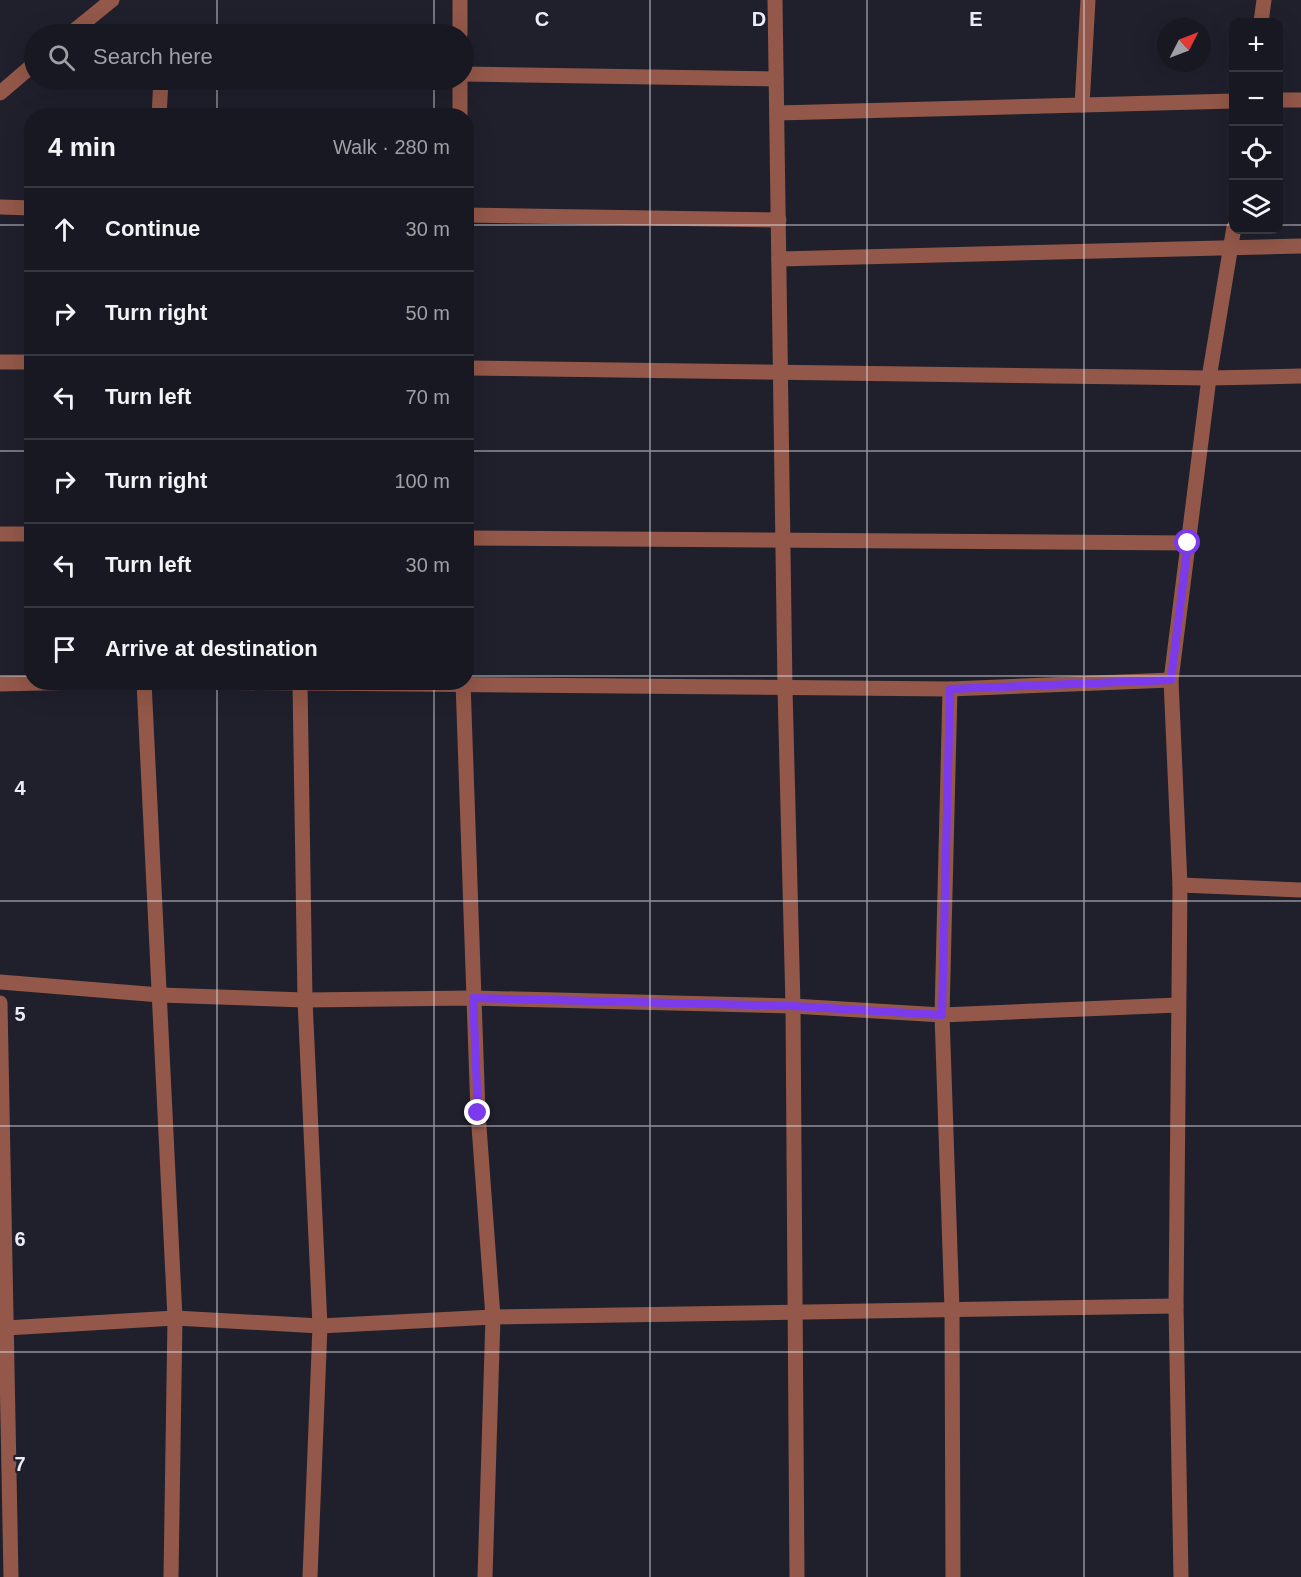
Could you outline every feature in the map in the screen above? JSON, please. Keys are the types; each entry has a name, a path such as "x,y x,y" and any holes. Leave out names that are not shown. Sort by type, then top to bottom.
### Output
{"street":[{"path":"82,24 112,0"},
{"path":"460,0 460,24"},
{"path":"775,0 792,1006 797,1577"},
{"path":"1082,105 1088,0"},
{"path":"1262,18 1264,0"},
{"path":"0,93 24,73"},
{"path":"474,74 776,79"},
{"path":"159,108 160,90"},
{"path":"460,90 460,108"},
{"path":"1283,100 1301,100"},
{"path":"777,113 1229,101"},
{"path":"0,207 24,208"},
{"path":"474,215 778,220"},
{"path":"1181,1577 1176,1306 1180,885 1171,680 1209,378 1232,234"},
{"path":"779,259 1301,246"},
{"path":"0,362 24,362"},
{"path":"474,368 1209,378 1301,376"},
{"path":"0,534 24,534"},
{"path":"474,537 1188,543"},
{"path":"474,683 950,689 1171,680"},
{"path":"0,684 24,683"},
{"path":"950,689 942,1015 952,1310 953,1577"},
{"path":"144,690 175,1318 171,1577"},
{"path":"300,690 305,1000 320,1326 310,1577"},
{"path":"463,690 473,998 493,1317 484,1577"},
{"path":"1180,885 1301,890"},
{"path":"0,982 160,995 305,1000 473,998 792,1006 942,1015 1178,1005"},
{"path":"0,1003 12,1577"},
{"path":"6,1328 175,1318 320,1326 493,1317 1176,1306"}],"route":[{"path":"478,1113 473,998 792,1006 942,1015 950,689 1171,680 1188,543"}]}
